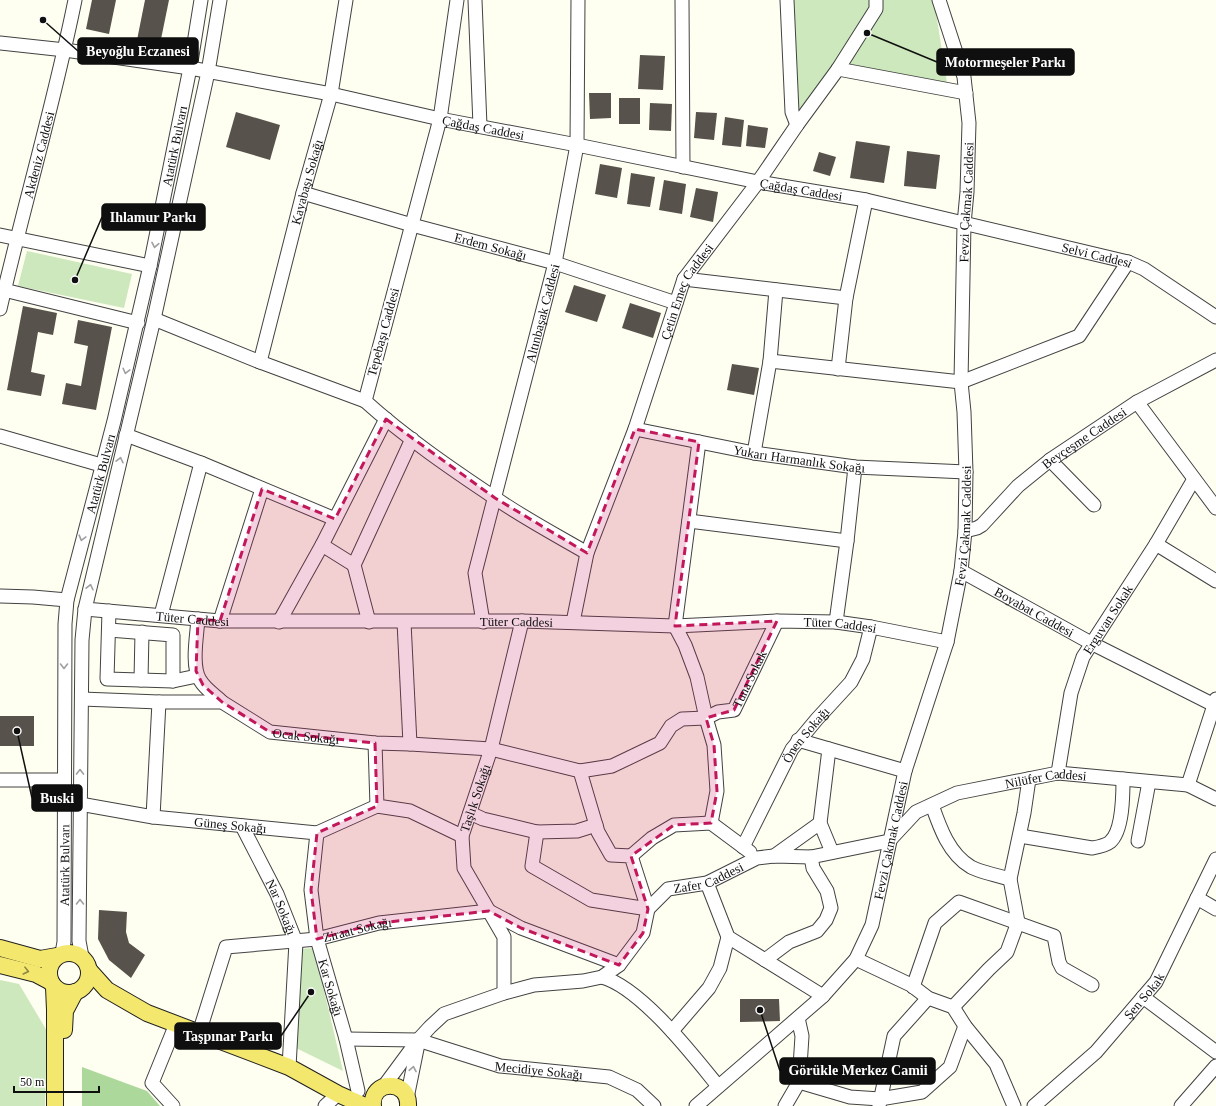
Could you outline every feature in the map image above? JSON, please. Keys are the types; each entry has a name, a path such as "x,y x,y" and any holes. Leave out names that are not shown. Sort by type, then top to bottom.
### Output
{"main road":[{"path":"0,948 40,959 74,953 85,963 107,990 147,1013 289,1067 338,1094 365,1106"},
{"path":"59,955 50,966 49,977 60,1010 63,1057 63,1106"},
{"path":"55,1106 60,1010 88,981 85,963"},
{"path":"0,965 36,974 64,993 107,990"},
{"path":"338,1094 396,1086 401,1089 408,1102"},
{"path":"373,1106 373,1098 382,1088"}],"street":[{"name":"Akdeniz Caddesi","path":"0,308 65,50 75,0"},
{"name":"Atatürk Bulvarı","path":"59,955 64,942 64,624 67,600 138,323 190,68 201,0"},
{"path":"85,963 80,941 80,804 82,640 85,609 154,319 208,72 220,0"},
{"name":"Kayabaşı Sokağı","path":"260,362 303,193 331,94 346,0"},
{"name":"Tepebaşı Caddesi","path":"365,401 440,119 458,0"},
{"path":"475,0 480,126"},
{"name":"Altınbaşak Caddesi","path":"483,622 475,573 555,263 577,145 578,0"},
{"path":"682,0 683,166"},
{"path":"787,0 792,112 797,125"},
{"name":"Çetin Emeç Caddesi","path":"573,622 587,553 635,429 684,279 758,182 838,69 876,9 876,0"},
{"name":"Fevzi Çakmak Caddesi","path":"696,1106 823,996 856,960 872,925 905,771 947,642 960,571 964,531 966,472 964,412 961,382 964,224 967,192 969,123 964,76 940,0"},
{"name":"Çağdaş Caddesi","path":"0,43 65,50 190,68 331,94 440,119 758,182 866,200 964,224"},
{"path":"838,69 966,93"},
{"name":"Erdem Sokağı","path":"303,193 412,225 555,263 676,303"},
{"path":"838,369 846,298 866,200"},
{"name":"Selvi Caddesi","path":"964,224 1128,262 1144,269 1216,316"},
{"path":"0,235 150,266"},
{"path":"770,361 961,382 1079,336 1128,262"},
{"path":"684,279 846,298"},
{"path":"4,290 138,323"},
{"path":"754,453 770,361 776,290"},
{"path":"154,319 260,362 365,401 412,439 495,498 587,553"},
{"name":"Beyçeşme Caddesi","path":"964,531 977,528 982,525 1018,486 1050,460 1137,402 1216,360"},
{"path":"1137,402 1216,508"},
{"path":"279,622 322,545 386,419"},
{"name":"Yukarı Harmanlık Sokağı","path":"635,429 754,453 855,467 966,472"},
{"path":"126,435 201,463 335,519"},
{"path":"0,436 101,465"},
{"path":"369,622 354,565 412,439"},
{"path":"699,442 675,626 686,645 697,677 706,718 714,744 717,791 711,823"},
{"path":"1050,460 1094,505"},
{"path":"161,615 201,463"},
{"path":"836,622 855,467"},
{"name":"Erguvan Sokak","path":"1058,773 1071,693 1083,657 1156,544 1194,479"},
{"path":"220,621 262,489"},
{"path":"689,521 847,541"},
{"path":"1156,544 1216,581"},
{"path":"322,545 354,565"},
{"name":"Boyabat Caddesi","path":"960,571 1091,643 1215,703"},
{"path":"0,596 33,596 67,600"},
{"name":"Tüter Caddesi","path":"85,609 220,621 573,622 675,626 777,621 836,622 871,627 947,642"},
{"path":"109,611 107,679 173,681 198,676 196,666 198,619"},
{"name":"Tuna Sokak","path":"580,771 612,766 660,743 671,726 682,719 706,718 718,712 734,710 777,621"},
{"path":"404,622 410,744"},
{"name":"Taşlık Sokağı","path":"504,993 504,937 464,868 462,836 491,749 522,622"},
{"name":"Önen Sokağı","path":"743,847 792,748 851,682 863,659 871,627"},
{"path":"109,630 172,635 173,681"},
{"path":"141,680 142,632"},
{"name":"Ocak Sokağı","path":"198,676 203,685 222,702 270,732 375,743 491,749 580,771"},
{"path":"82,699 159,702 222,702"},
{"path":"153,817 159,702"},
{"path":"1188,785 1215,703"},
{"path":"798,740 905,771"},
{"path":"375,743 377,806 410,811 462,836"},
{"path":"829,749 820,823 832,852"},
{"path":"580,771 598,832 611,855 631,856 652,838 674,825 711,823 758,858"},
{"name":"Nilüfer Caddesi","path":"889,841 916,812 957,792 1058,773 1188,785 1216,799"},
{"path":"953,1007 1007,952 1018,922 1010,879 1020,836 1029,779"},
{"path":"1020,836 1092,848 1111,842 1117,830 1122,811 1123,779"},
{"path":"0,780 64,780"},
{"path":"1138,841 1149,782"},
{"name":"Güneş Sokağı","path":"80,804 153,817 317,833 377,806"},
{"path":"932,805 941,831 954,853 972,868 1010,879"},
{"path":"470,813 483,818 537,832 577,831 596,825"},
{"path":"774,856 820,823"},
{"name":"Nar Sokağı","path":"242,826 277,894 296,942 289,1067"},
{"path":"537,832 532,866 591,900 648,909"},
{"name":"Kar Sokağı","path":"317,833 312,890 317,939 346,1039 358,1091"},
{"name":"Zafer Caddesi","path":"648,909 668,889 707,883 758,858 774,856 810,857 889,841"},
{"path":"382,1088 418,1040 444,1014 504,993 534,985 583,981 602,977 619,965 642,933 648,909 631,856"},
{"path":"765,960 789,942 817,931 826,920 831,908 827,891 813,868 810,857"},
{"name":"Şen Sokak","path":"1034,1106 1096,1052 1156,982 1216,859"},
{"path":"672,1031 709,988 720,968 728,937 707,883"},
{"path":"1197,898 1216,909"},
{"path":"913,987 935,923 959,902 1054,936 1059,962 1062,968 1092,985"},
{"path":"489,911 521,928 619,965"},
{"name":"Ziraat Sokağı","path":"199,1033 226,947 296,942 317,939 379,923 489,911"},
{"path":"728,937 823,996"},
{"path":"856,960 913,987 928,998 953,1007 965,1026 996,1064 1014,1106"},
{"path":"602,977 613,980 641,1002 672,1031 718,1086"},
{"path":"1143,997 1216,1052"},
{"path":"880,1102 894,1036 928,998"},
{"path":"785,1106 799,1082 802,1036 798,1018"},
{"path":"173,1106 152,1083 176,1024"},
{"path":"799,1082 850,1097 880,1102 922,1092 950,1067 965,1026"},
{"name":"Mecidiye Sokağı","path":"346,1039 418,1040 500,1066 609,1077 637,1090 654,1106"},
{"path":"408,1102 418,1040"},
{"path":"1181,1106 1216,1066"},
{"path":"325,1106 338,1094"}],"highlighted area":[{"path":"386,419 495,498 587,553 635,429 699,442 675,626 777,621 734,710 706,718 714,745 717,791 711,823 674,825 631,856 648,909 643,933 619,965 521,928 489,911 379,923 317,939 311,890 317,833 377,806 375,743 270,732 222,702 203,685 196,671 198,619 220,621 262,489 335,519"}],"green space":[{"path":"794,0 934,0 947,83 838,69 799,116"},
{"path":"27,251 132,274 124,308 18,286"},
{"path":"314,948 343,1071 296,1048 300,949"},
{"path":"0,980 19,984 47,1031 45,1106 0,1106"},
{"path":"82,1067 147,1091 160,1106 82,1106"}],"building":[{"path":"92,0 116,0 109,34 86,29"},
{"path":"145,0 169,0 160,44 137,40"},
{"path":"640,55 665,56 663,90 638,89"},
{"path":"589,93 611,93 611,118 590,119"},
{"path":"619,98 640,98 640,124 619,124"},
{"path":"650,103 672,104 671,131 649,130"},
{"path":"236,112 280,125 270,160 226,147"},
{"path":"696,112 717,113 714,140 694,138"},
{"path":"725,117 744,120 741,147 722,145"},
{"path":"748,125 768,128 765,148 746,146"},
{"path":"856,141 890,146 884,183 850,178"},
{"path":"907,151 940,155 936,189 904,186"},
{"path":"819,152 836,157 830,176 813,171"},
{"path":"600,164 622,168 617,198 595,194"},
{"path":"631,173 655,177 650,207 627,204"},
{"path":"664,180 686,184 682,214 659,210"},
{"path":"696,188 718,192 713,222 690,217"},
{"path":"574,285 606,295 597,322 565,312"},
{"path":"630,303 661,313 653,338 622,328"},
{"path":"23,306 57,313 53,335 38,332 31,372 45,375 41,396 7,390"},
{"path":"78,320 112,327 96,410 62,404 66,383 81,386 88,346 74,343"},
{"path":"732,364 759,368 754,395 727,390"},
{"path":"0,716 34,716 34,746 0,746"},
{"path":"99,910 127,912 126,932 129,943 145,955 131,978 109,960 98,939"},
{"path":"740,999 779,999 780,1021 740,1022"}],"place":[{"name":"Beyoğlu Eczanesi","path":"43,20"},
{"name":"Motormeşeler Parkı","path":"867,33"},
{"name":"Ihlamur Parkı","path":"75,280"},
{"name":"Buski","path":"17,731"},
{"name":"Taşpınar Parkı","path":"311,992"},
{"name":"Görükle Merkez Camii","path":"760,1010"}]}
